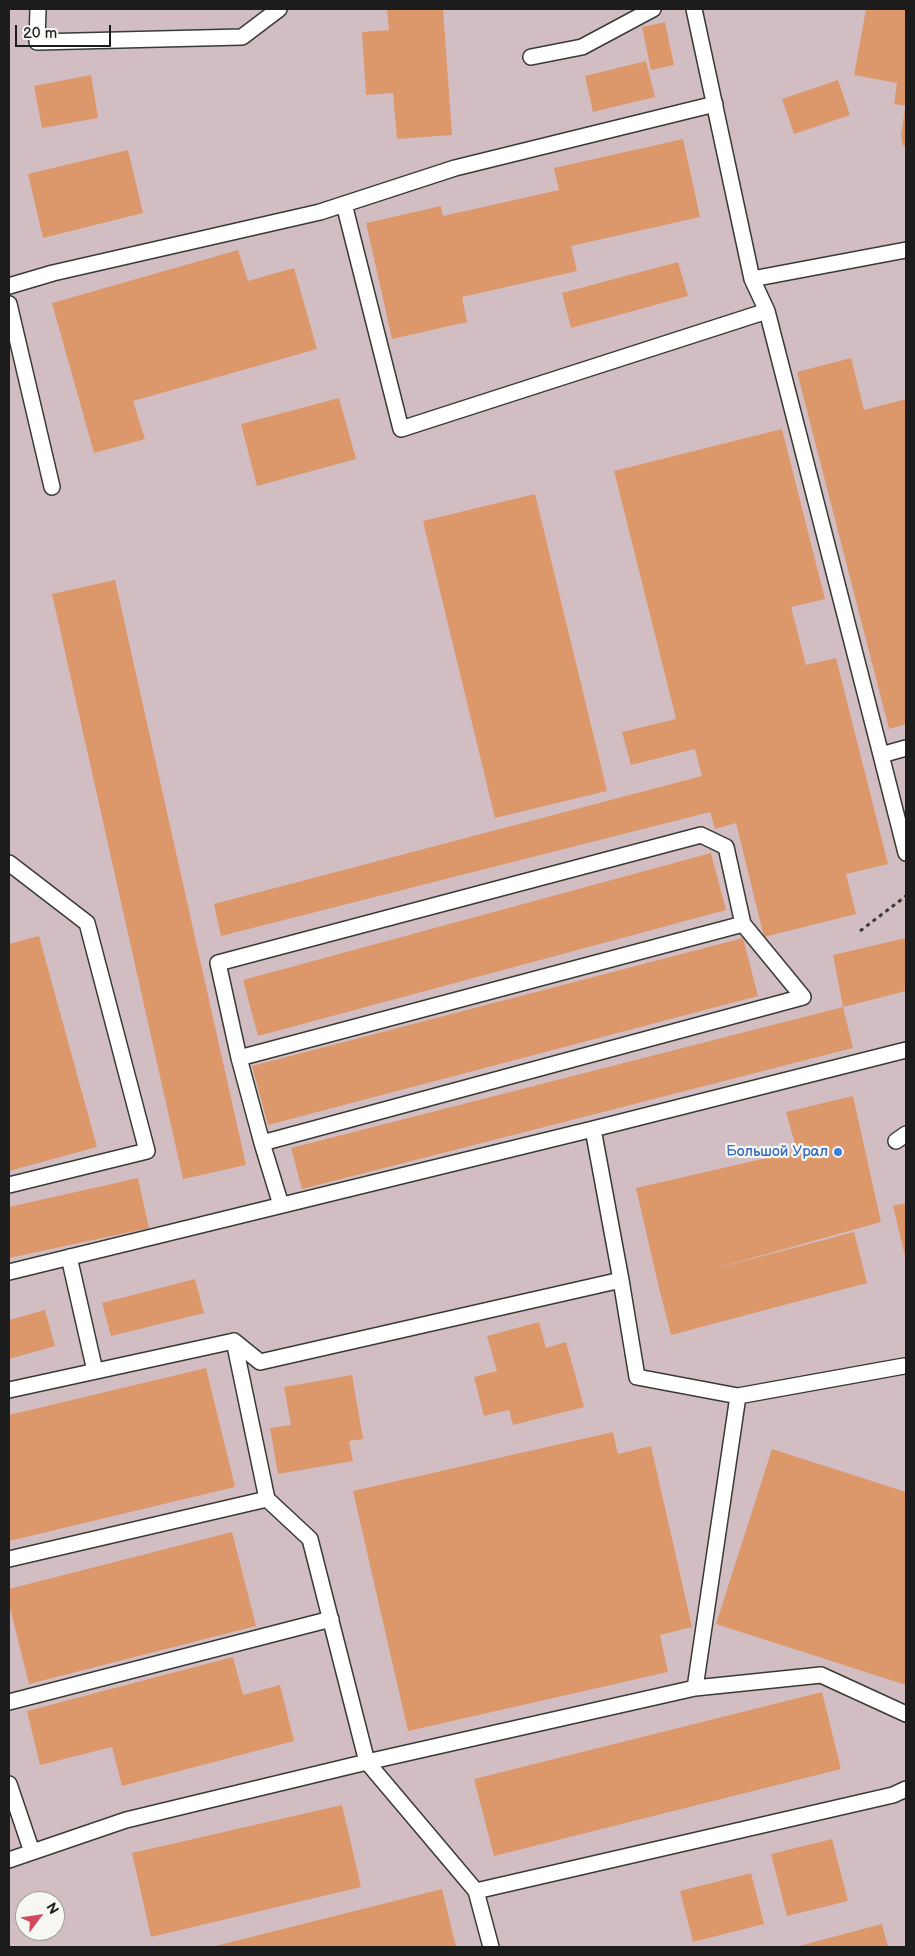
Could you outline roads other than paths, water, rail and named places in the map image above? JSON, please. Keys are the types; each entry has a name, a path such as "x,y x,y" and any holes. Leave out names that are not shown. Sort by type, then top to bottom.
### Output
{"lane":[{"path":"38,9 38,42 242,37 279,9"},
{"path":"531,56 582,47 653,9"},
{"path":"694,9 752,279 767,311 906,853"},
{"path":"9,286 53,273 320,212 455,168 715,104"},
{"path":"344,204 401,429 767,311"},
{"path":"752,279 906,250"},
{"path":"9,304 52,487"},
{"path":"881,755 906,748"},
{"path":"262,1143 804,997 744,924 726,847 701,835 218,963 239,1058 262,1143 281,1205"},
{"path":"9,863 87,923 147,1151 9,1185"},
{"path":"239,1058 744,924"},
{"path":"9,1272 593,1130 906,1050"},
{"path":"593,1130 637,1377 738,1396 904,1366"},
{"path":"69,1257 95,1371"},
{"path":"234,1341 260,1362 621,1280"},
{"path":"9,1390 234,1341"},
{"path":"234,1341 267,1499 310,1539 367,1762 476,1891 491,1947"},
{"path":"695,1688 738,1396"},
{"path":"9,1559 267,1499"},
{"path":"9,1702 331,1619"},
{"path":"9,1860 126,1820 367,1762 695,1688 820,1675 906,1714"},
{"path":"9,1784 32,1852"},
{"path":"476,1891 893,1795 906,1789"}],"place":[{"name":"Большой Урал","path":"838,1152"}]}
